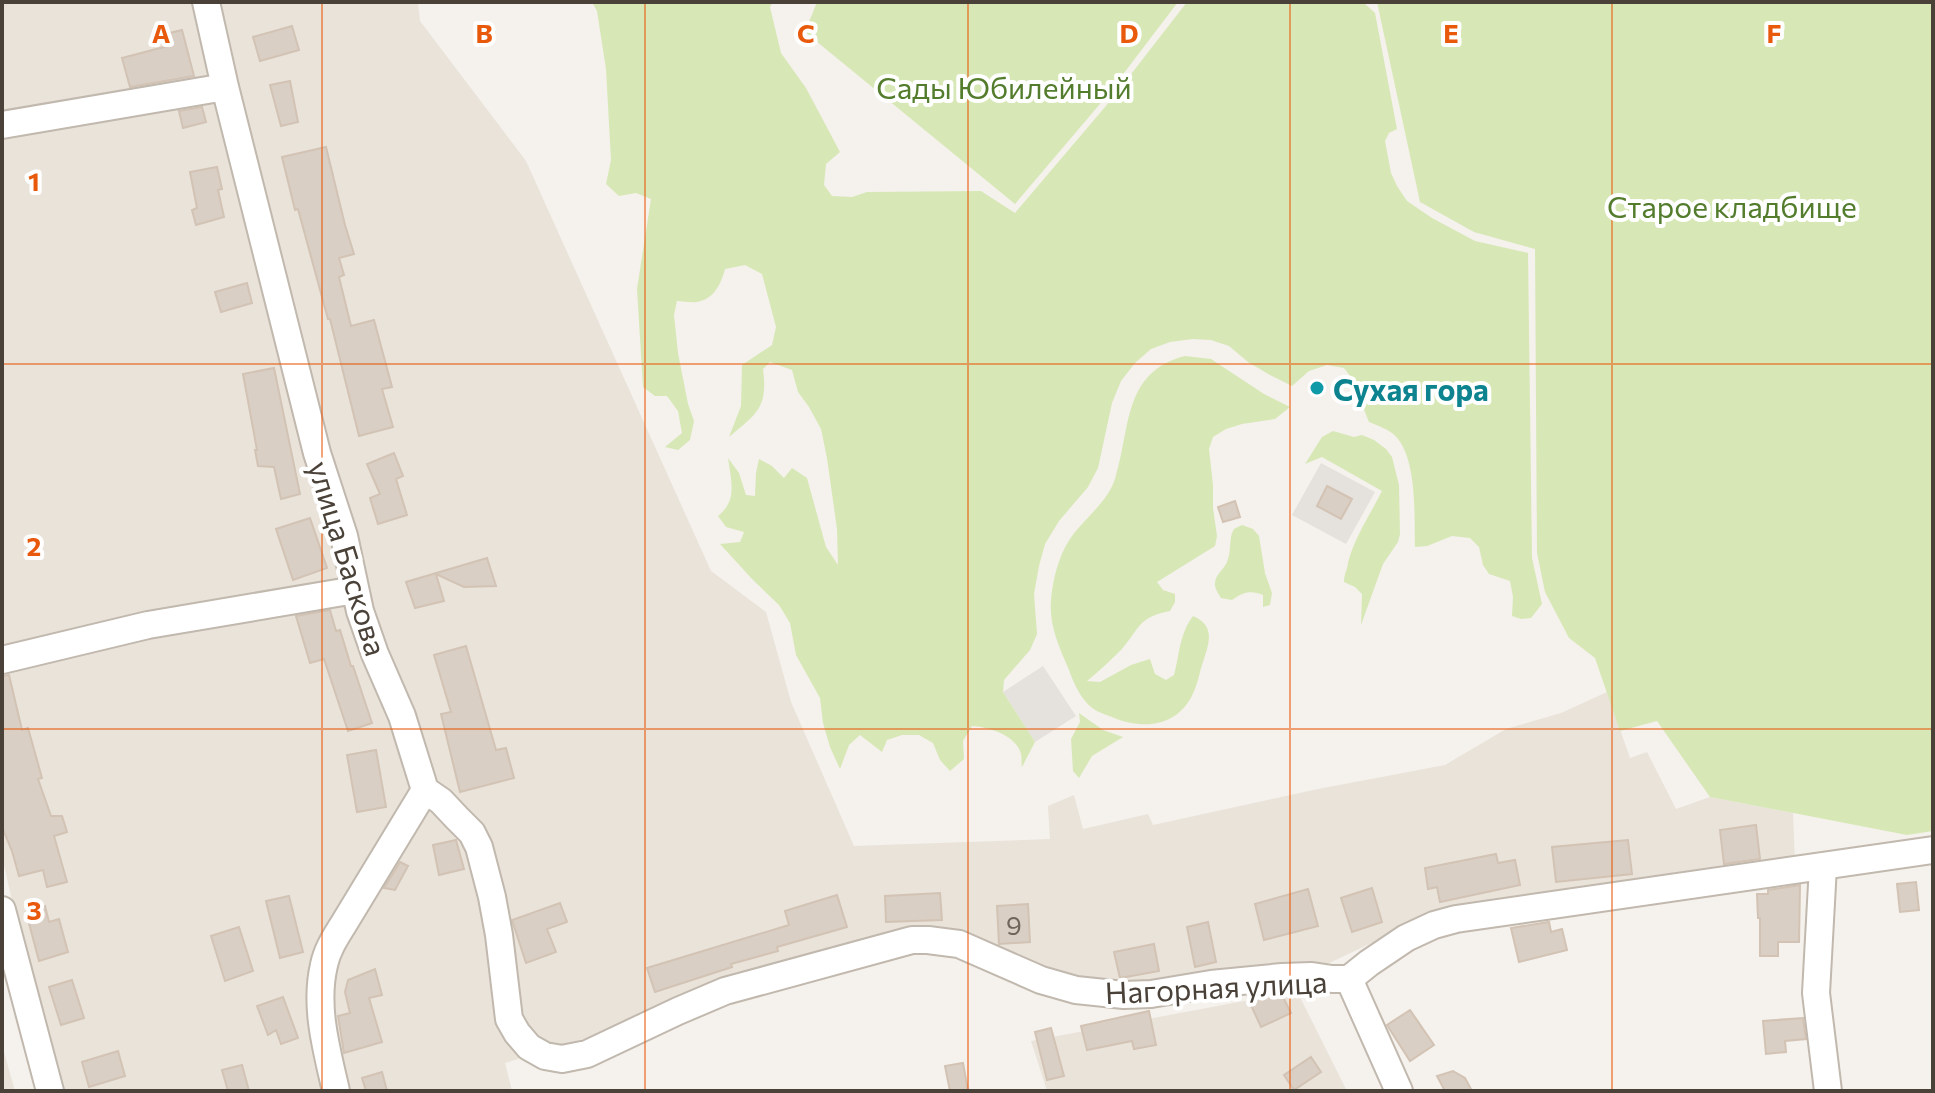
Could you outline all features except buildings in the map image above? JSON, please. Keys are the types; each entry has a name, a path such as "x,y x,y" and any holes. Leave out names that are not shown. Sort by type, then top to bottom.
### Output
{"street":[{"name":"улица Баскова","path":"206,2 317,453 344,536 355,590 367,632 402,716 425,790"},
{"path":"2,125 225,87"},
{"path":"2,660 148,625 355,590"},
{"path":"336,1091 322,1020 320,996 324,965 331,945 425,790"},
{"name":"Нагорная улица","path":"425,790 441,801 472,833 479,847 499,935 509,1019 529,1047 545,1056 562,1059 587,1054 725,991 912,940 959,944 1041,980 1099,993 1151,994 1282,977 1349,979 1406,938 1456,919 1933,850"},
{"path":"1823,866 1816,993 1828,1091"},
{"path":"2,910 50,1091"},
{"path":"1349,979 1399,1091"}],"shaded area":[{"path":"2,2 418,2 420,21 526,161 711,571 766,612 791,702 854,846 1050,839 1048,806 1074,795 1083,829 1148,814 1153,825 1445,765 1506,729 1561,713 1607,692 1630,758 1647,752 1676,809 1710,797 1793,813 1795,862 1431,915 1325,965 1184,974 1115,986 1053,976 977,936 952,931 891,933 802,956 749,974 601,1035 505,1063 512,1091 60,1091 31,985 2,856"},
{"path":"1321,463 1375,492 1346,544 1292,515"},
{"path":"1043,666 1076,716 1035,742 1003,692"},
{"path":"1297,991 1347,1091 1047,1091 1031,1041"},
{"path":"2,1045 15,1091 2,1091"}],"green space":[{"path":"592,2 773,2 770,7 781,53 806,88 840,152 826,164 824,185 832,196 852,197 867,192 981,191 1015,213 1111,100 1187,2 1363,2 1375,13 1397,129 1389,133 1385,141 1391,173 1397,186 1407,201 1475,241 1528,253 1532,558 1542,604 1531,618 1512,616 1510,581 1489,574 1483,565 1479,547 1470,538 1452,536 1427,546 1415,547 1413,486 1406,455 1392,433 1369,422 1351,377 1344,368 1327,365 1309,371 1292,386 1248,362 1229,346 1211,340 1170,342 1151,349 1121,381 1112,403 1098,468 1088,487 1059,521 1045,544 1034,594 1037,634 1030,650 1004,680 1003,692 1035,742 1022,767 1018,747 1008,737 994,730 972,726 963,741 964,759 950,771 940,760 933,743 919,735 902,735 887,740 882,752 860,735 849,745 840,769 823,723 820,698 796,655 790,623 779,605 720,544 740,542 744,532 726,527 718,516 731,497 728,458 739,473 746,495 755,496 759,459 784,478 792,468 807,478 826,547 838,565 837,529 821,429 798,392 792,370 770,362 763,369 764,393 758,409 729,437 741,406 742,365 772,345 776,327 762,274 745,265 725,269 719,285 708,298 697,302 677,301 674,315 678,353 694,421 690,440 678,450 665,447 682,433 678,411 667,396 655,396 643,387 637,289 651,199 636,193 619,196 606,184 611,160 606,69 597,11"},
{"name":"Сады Юбилейный","path":"817,2 1178,2 1105,98 1015,204 805,32"},
{"name":"Старое кладбище","path":"1377,2 1933,2 1933,831 1907,835 1710,797 1657,721 1620,731 1595,658 1569,638 1545,592 1537,553 1535,249 1474,232 1420,202"},
{"path":"1185,356 1211,359 1290,407 1275,419 1242,424 1213,437 1209,449 1217,536 1215,546 1157,582 1163,590 1175,594 1170,611 1145,620 1121,650 1087,681 1100,682 1131,665 1150,659 1155,674 1166,680 1174,675 1188,623 1193,616 1200,620 1208,630 1209,642 1190,699 1173,717 1162,722 1138,724 1098,711 1088,705 1081,695 1056,636 1051,609 1052,591 1065,547 1112,487 1132,405 1139,389 1150,375 1165,364"},
{"path":"1333,431 1354,437 1362,435 1386,449 1392,457 1399,485 1398,542 1383,564 1361,625 1362,594 1344,582 1344,577 1354,545 1382,491 1322,457 1305,464 1322,437"},
{"path":"1242,525 1253,529 1259,536 1272,593 1270,605 1263,607 1263,595 1251,592 1232,600 1221,598 1215,588 1216,579 1228,558 1232,533"},
{"path":"1079,713 1103,730 1123,737 1092,756 1079,778 1073,771 1071,739 1080,722"}],"place":[{"name":"Сухая гора","path":"1317,388"}]}
